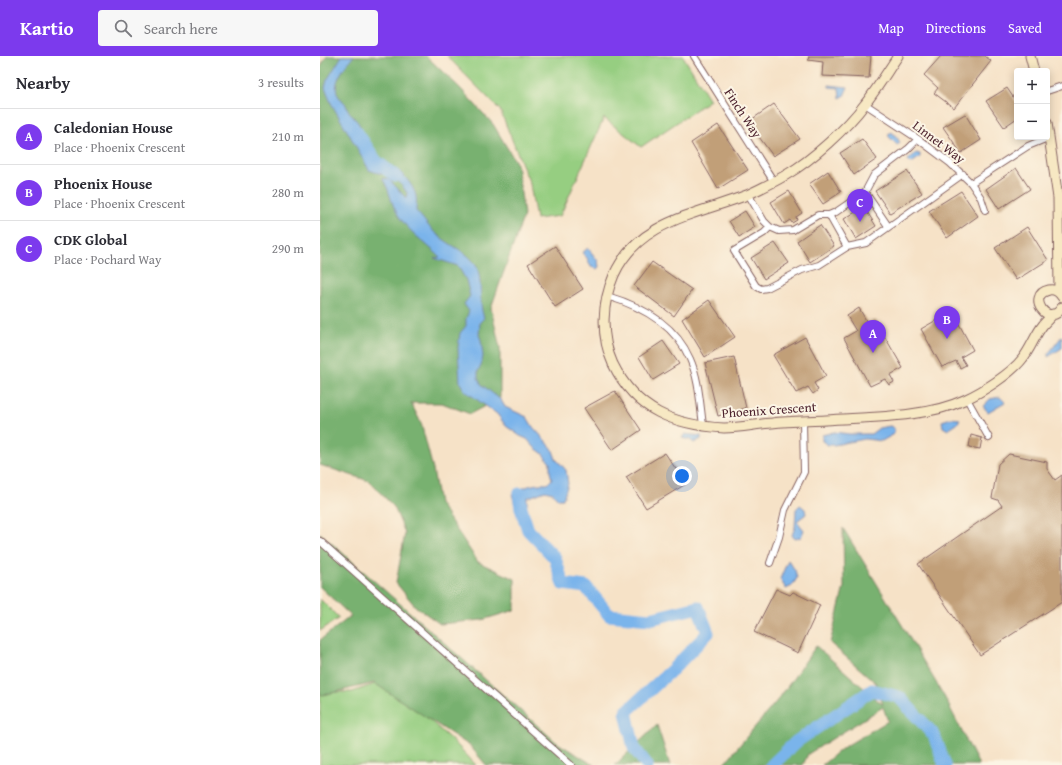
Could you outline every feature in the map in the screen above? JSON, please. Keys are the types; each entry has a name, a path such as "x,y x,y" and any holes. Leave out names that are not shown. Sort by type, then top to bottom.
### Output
{"street":[{"name":"Finch Way","path":"694,56 774,182"},
{"name":"Phoenix Crescent","path":"898,56 865,104 812,158 788,175 748,194 670,222 653,231 635,245 622,259 614,275 604,309 605,342 618,374 634,395 650,409 674,420 685,423 726,428 776,422 905,414 939,409 967,399 1005,376 1022,360 1032,346 1042,326 1059,310"},
{"path":"1030,56 1033,68"},
{"path":"1050,90 1062,86"},
{"name":"Linnet Way","path":"865,104 942,156 963,174 981,198 985,210"},
{"path":"1050,137 1058,198 1058,271 1060,295"},
{"path":"748,194 764,221 770,227 779,231 793,230 818,215 829,215 836,212 865,192 874,175 908,149 918,139"},
{"path":"971,183 1028,146 1043,140"},
{"path":"770,227 764,233 734,251 756,286 761,289 767,288 802,270 819,265 847,246 866,243 963,174"},
{"path":"865,192 888,226"},
{"path":"829,215 847,246"},
{"path":"1058,271 1048,290 1056,290 1060,295"},
{"name":"Phoenix Crescent","path":"1042,326 1043,312 1039,305 1039,301 1042,294 1048,290"},
{"path":"607,296 629,302 660,321 678,338 690,359 695,375 703,425"},
{"path":"1043,312 1059,310"},
{"path":"967,399 989,438"},
{"path":"770,563 779,537 785,510 804,472 803,421"},
{"path":"320,541 571,765"}],"green space":[{"path":"327,56 426,56 459,87 493,124 517,164 524,215 491,308 500,348 500,398 470,414 442,403 411,403 421,423 433,469 439,503 478,562 515,579 515,610 482,620 440,624 415,606 396,583 405,533 394,507 369,481 320,465 320,68"},
{"path":"447,56 683,56 710,100 641,147 604,118 560,216 536,219 530,184 500,110"},
{"path":"843,528 944,696 979,765 822,765 844,747 888,721 883,707 808,754 803,765 723,765 780,697 816,646 883,705 876,683 830,643 844,587"},
{"path":"320,533 556,742 594,765 486,765 470,746 374,683 323,695 320,694 320,640 351,616 320,587"},
{"path":"320,599 339,618 320,631"},
{"path":"386,680 458,746 476,765 320,765 320,692 352,692"},
{"path":"657,725 670,765 615,765"}],"water":[{"path":"342,56 354,56 340,75 336,86 337,92 339,98 345,103 349,112 359,124 371,157 379,163 388,165 397,170 405,178 415,192 416,211 434,232 467,255 476,265 480,279 481,306 484,318 480,322 479,335 483,356 481,366 478,371 478,378 482,385 501,400 505,407 527,417 533,427 552,448 556,459 566,470 568,484 563,499 558,499 553,493 545,491 527,498 527,505 519,511 516,508 512,494 529,486 547,484 552,479 550,463 527,439 506,426 497,414 465,391 460,383 458,348 460,333 466,326 466,319 469,311 464,304 470,296 466,280 458,266 434,258 440,257 411,231 401,219 395,209 382,178 389,179 406,198 407,193 398,181 391,176 369,170 331,103 325,88 327,80"},
{"path":"829,85 848,87 844,96 840,98 839,88 829,87"},
{"path":"892,132 900,143 897,145 889,137 888,134"},
{"path":"916,153 920,154 920,157 912,163 909,162 908,160"},
{"path":"588,248 598,261 599,267 597,269 591,267 587,258 582,253"},
{"path":"1062,336 1062,348 1048,357 1048,354"},
{"path":"1000,397 1005,402 988,412 983,406 990,399"},
{"path":"951,418 960,419 957,424 948,430 943,427 942,421"},
{"path":"890,426 894,428 894,434 882,441 865,439 828,445 822,441 822,435 834,432 871,434 879,428"},
{"path":"685,434 701,436 701,439 694,443 690,440 682,438"},
{"path":"800,505 805,509 806,514 797,521 804,530 801,537 796,539 792,535 795,527 796,509"},
{"path":"788,560 795,570 797,578 792,586 786,589 780,579"}],"building":[{"path":"809,56 871,56 869,78 822,76 823,62 808,60"},
{"path":"941,56 985,56 991,61 954,108 934,93 938,88 924,75"},
{"path":"1007,88 1014,98 1014,120 1004,127 986,101"},
{"path":"774,104 800,139 773,156 748,122"},
{"path":"965,114 981,140 961,153 943,127"},
{"path":"718,125 748,170 718,189 691,143"},
{"path":"862,139 877,159 854,175 840,153"},
{"path":"1016,168 1030,189 999,209 986,189"},
{"path":"828,171 841,192 823,204 809,184"},
{"path":"907,171 922,193 890,213 875,191"},
{"path":"789,191 802,213 796,217 797,220 792,223 790,220 784,224 771,202"},
{"path":"961,191 978,216 947,238 929,211"},
{"path":"864,207 876,226 856,239 844,219"},
{"path":"745,211 755,227 739,237 729,221"},
{"path":"820,225 834,246 810,262 797,241"},
{"path":"1027,227 1048,260 1016,280 995,248"},
{"path":"775,243 789,263 764,279 751,258"},
{"path":"555,246 583,289 555,307 528,264"},
{"path":"652,262 692,290 674,316 634,286"},
{"path":"709,300 735,337 705,357 682,319"},
{"path":"859,308 868,324 875,320 903,368 890,375 894,382 889,385 885,379 870,386 844,338 856,331 847,316"},
{"path":"952,311 973,350 961,357 966,365 960,368 956,361 942,367 921,329"},
{"path":"805,337 826,376 814,383 818,390 813,394 808,387 796,393 773,355"},
{"path":"663,341 679,364 653,380 639,357"},
{"path":"734,357 746,408 718,416 705,363"},
{"path":"615,391 641,430 612,450 584,408"},
{"path":"971,435 982,438 980,449 969,447"},
{"path":"665,453 686,484 646,508 626,477"},
{"path":"1009,454 1047,462 1047,469 1055,480 1062,475 1062,602 980,655 918,564 1002,506 998,500 992,498 998,464"},
{"path":"776,589 790,595 793,592 820,605 798,653 754,632"}],"waterway":[{"path":"356,131 376,161 395,176"},
{"path":"521,494 519,494 521,508 528,530 555,558 563,584 586,587 609,615 650,619 698,607 708,633 673,669 626,712 634,748 647,765"},
{"path":"772,765 797,741 872,690 899,697 934,735 945,765"}],"place":[{"name":"CDK Global","path":"860,222"},
{"name":"Phoenix House","path":"947,339"},
{"name":"Caledonian House","path":"873,353"}]}
